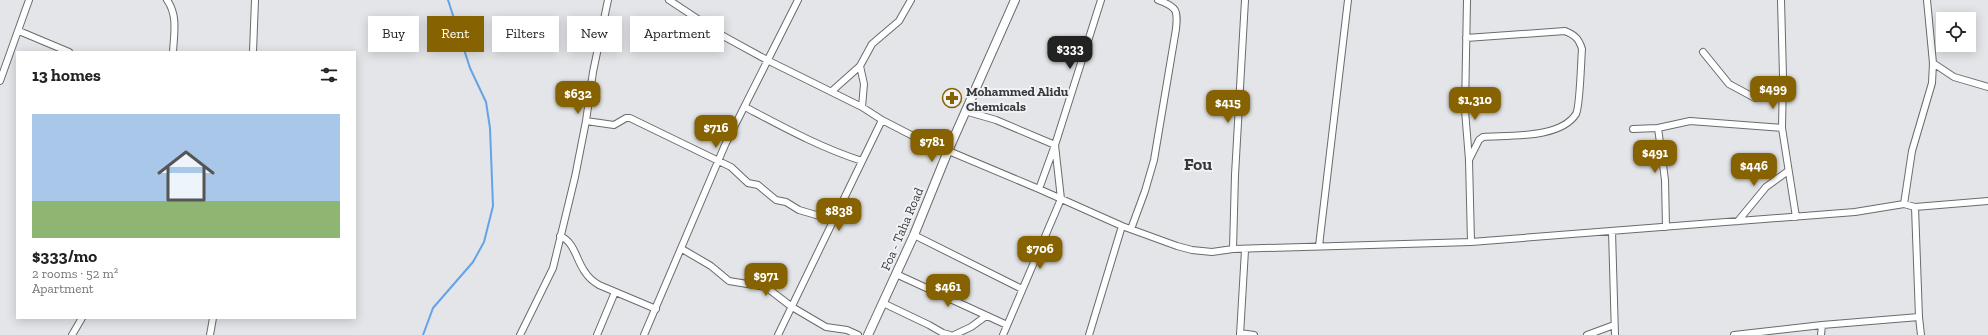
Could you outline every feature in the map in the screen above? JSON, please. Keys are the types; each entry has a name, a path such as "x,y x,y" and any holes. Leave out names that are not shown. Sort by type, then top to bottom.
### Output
{"street":[{"path":"0,81 29,0"},
{"path":"167,0 172,6 175,18 173,51"},
{"path":"253,51 255,0"},
{"path":"520,335 553,268 586,121 592,72 608,0"},
{"path":"669,0 725,37 767,60 832,91 862,107 882,120 948,151 1122,226 1192,250 1212,252 1319,246 1471,242 1855,212 1904,204 1915,207 1988,202"},
{"path":"644,335 731,134 798,0"},
{"path":"832,91 860,66 872,44 899,21 911,0"},
{"name":"Foa - Taha Road","path":"868,335 914,235 965,111 1015,0"},
{"path":"1039,189 1055,145 1100,0"},
{"path":"1130,229 1145,191 1154,160 1178,14 1174,8 1158,0"},
{"path":"1233,250 1235,175 1245,0"},
{"path":"1319,246 1348,0"},
{"path":"1467,0 1465,110 1469,160 1471,242"},
{"path":"1781,0 1782,128 1796,217"},
{"path":"1904,204 1912,151 1932,84 1933,63 1927,0"},
{"path":"19,31 67,51"},
{"path":"1466,38 1565,32 1573,34 1580,41 1582,49 1576,113 1569,121 1556,129 1539,133 1483,137 1479,140 1469,160"},
{"path":"1704,52 1729,84 1755,98 1782,94"},
{"path":"1933,63 1954,77 1988,87"},
{"path":"860,66 864,84 862,107"},
{"path":"745,107 808,140 862,161"},
{"path":"965,111 996,120 1055,145"},
{"path":"586,121 614,126 626,118 630,118 731,167 748,183 758,186 776,200 786,202 799,210 823,217 833,222"},
{"path":"778,335 882,120"},
{"path":"1633,129 1658,128 1690,121 1782,128"},
{"path":"1658,128 1665,180 1666,227"},
{"path":"1003,335 1061,199 1055,145"},
{"path":"1738,221 1766,187 1788,171"},
{"path":"1915,207 1918,317 1922,335"},
{"path":"1089,335 1122,226"},
{"path":"1612,231 1615,335"},
{"path":"914,235 1022,289"},
{"path":"560,236 570,241 585,273 599,285 656,309"},
{"path":"682,249 711,266 729,281 766,287 792,307 826,327 847,330 858,335"},
{"path":"1246,250 1240,334 1254,335"},
{"path":"896,274 1007,326"},
{"path":"597,335 616,292"},
{"path":"883,303 943,333 950,335"},
{"path":"954,335 971,328 986,316"},
{"path":"1734,335 1759,334 1822,325 1918,317"},
{"path":"72,335 81,319"},
{"path":"210,335 213,319"},
{"path":"1587,335 1614,325"},
{"path":"1821,335 1822,325"}],"waterway":[{"path":"423,335 433,308 473,262 484,242 493,206 490,128 486,102 470,68 448,0"}],"place":[{"name":"Mohammed Alidu Chemicals","path":"952,98"}],"district":[{"name":"Fou","path":"1198,164"}]}
